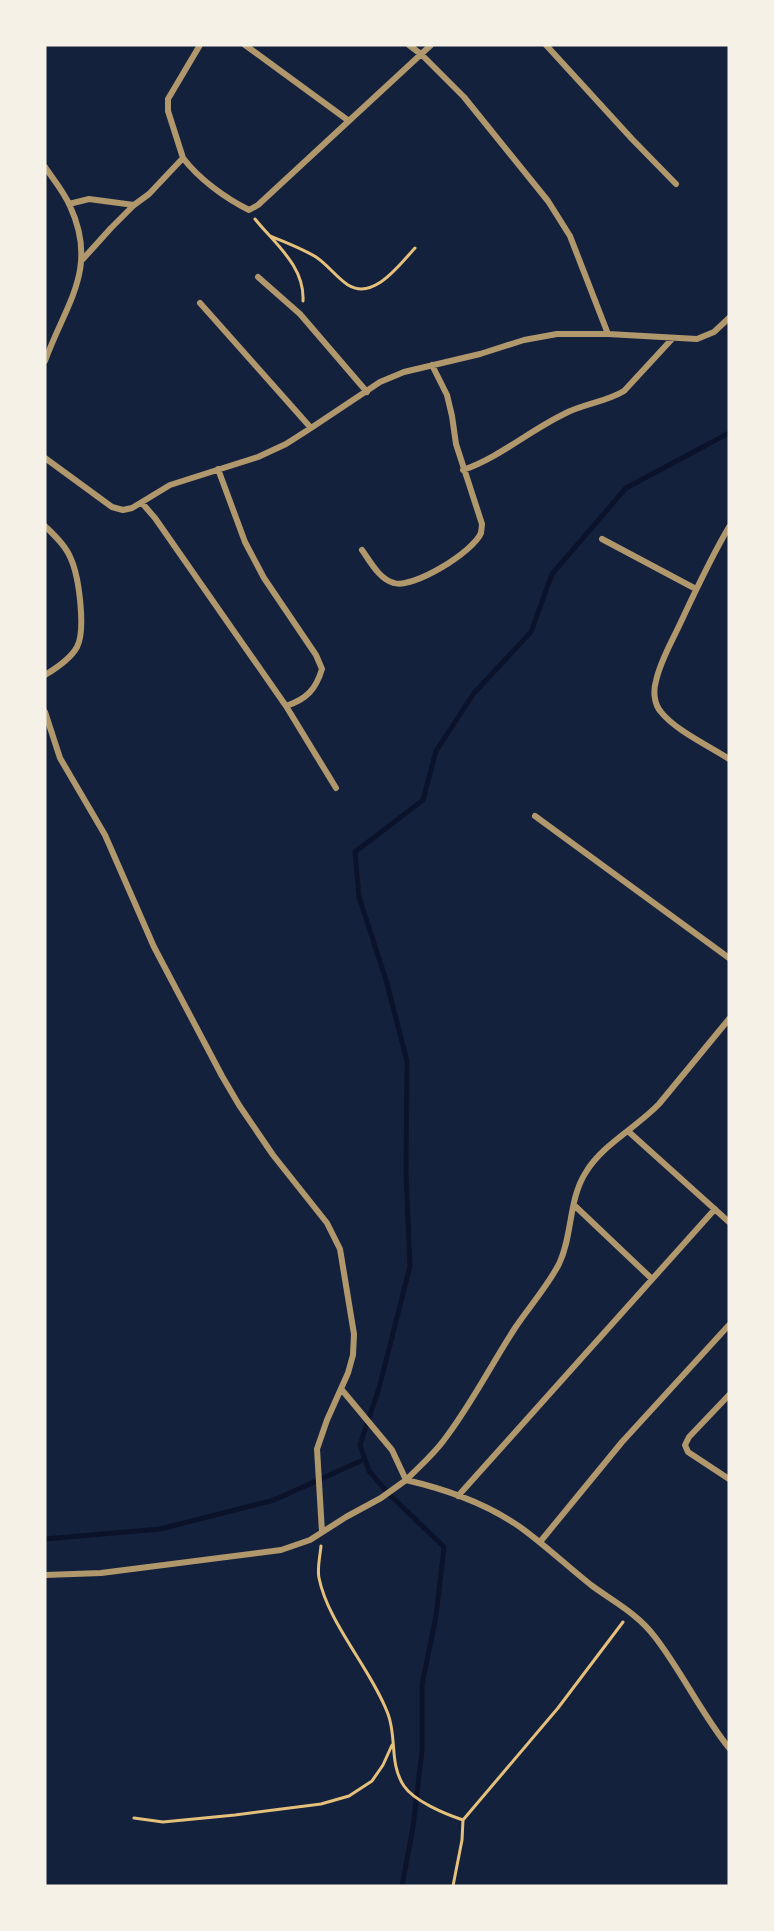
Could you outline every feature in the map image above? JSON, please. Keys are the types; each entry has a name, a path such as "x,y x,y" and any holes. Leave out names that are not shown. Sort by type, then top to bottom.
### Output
{"street":[{"path":"200,45 168,99 168,111 183,158 191,168 238,205 249,210 258,205 431,45"},
{"path":"244,45 349,120"},
{"path":"409,45 464,97 548,201 570,236 608,334"},
{"path":"546,45 676,184"},
{"path":"83,259 183,158"},
{"path":"45,167 69,204 79,228 83,259 77,283 45,361"},
{"path":"69,204 89,200 134,205"},
{"path":"258,278 300,314 367,392"},
{"path":"200,303 311,428"},
{"path":"45,459 112,507 123,510 142,503 170,485 241,464 286,444 380,382 404,372 480,354 541,336 608,334 687,340 714,332 729,318"},
{"path":"464,470 501,453 567,412 624,391 672,339"},
{"path":"362,550 381,575 391,583 402,585 417,581 436,571 466,550 481,533 482,524 456,444 447,395 432,364"},
{"path":"218,469 245,542 259,569 316,655 322,669 310,694 299,702 286,706"},
{"path":"142,503 155,518 286,706 336,788"},
{"path":"45,526 71,558 77,582 80,637 76,648 45,675"},
{"path":"729,527 696,590 656,680 655,698 660,712 678,727 729,759"},
{"path":"602,539 696,590"},
{"path":"45,712 60,759 105,835 154,947 222,1076 261,1138 334,1235 340,1249 354,1334 351,1364 342,1390 327,1420 318,1449 322,1532"},
{"path":"535,816 729,958"},
{"path":"45,1575 101,1574 281,1550 300,1544 322,1532 346,1516 381,1498 406,1480 444,1440 516,1328 550,1280 560,1262 574,1205 586,1172 616,1140 659,1104 729,1019"},
{"path":"628,1132 729,1222"},
{"path":"574,1205 652,1279"},
{"path":"458,1496 715,1209"},
{"path":"540,1542 622,1442 729,1325"},
{"path":"342,1390 392,1450 406,1480 458,1496 501,1516 540,1542 593,1586 631,1612 655,1637 729,1748"},
{"path":"729,1395 689,1437 685,1445 688,1452 729,1479"}],"path":[{"path":"249,210 281,246 301,282 303,298 300,314"},
{"path":"270,236 316,257 349,286 364,289 392,274 416,248"},
{"path":"322,1532 319,1577 331,1610 389,1716 395,1768 404,1787 435,1809 463,1820"},
{"path":"453,1886 462,1840 463,1820 558,1708 631,1612"},
{"path":"134,1818 163,1822 321,1804 349,1796 372,1781 383,1765 392,1745"}],"waterway":[{"path":"402,1886 413,1827 422,1751 422,1685 436,1616 444,1547 388,1493 369,1471 360,1445 379,1388 410,1266 406,1174 407,1061 386,980 359,897 355,852 423,800 436,751 474,693 531,632 552,574 626,488 729,433"},
{"path":"45,1539 160,1529 274,1500 365,1459"}]}
